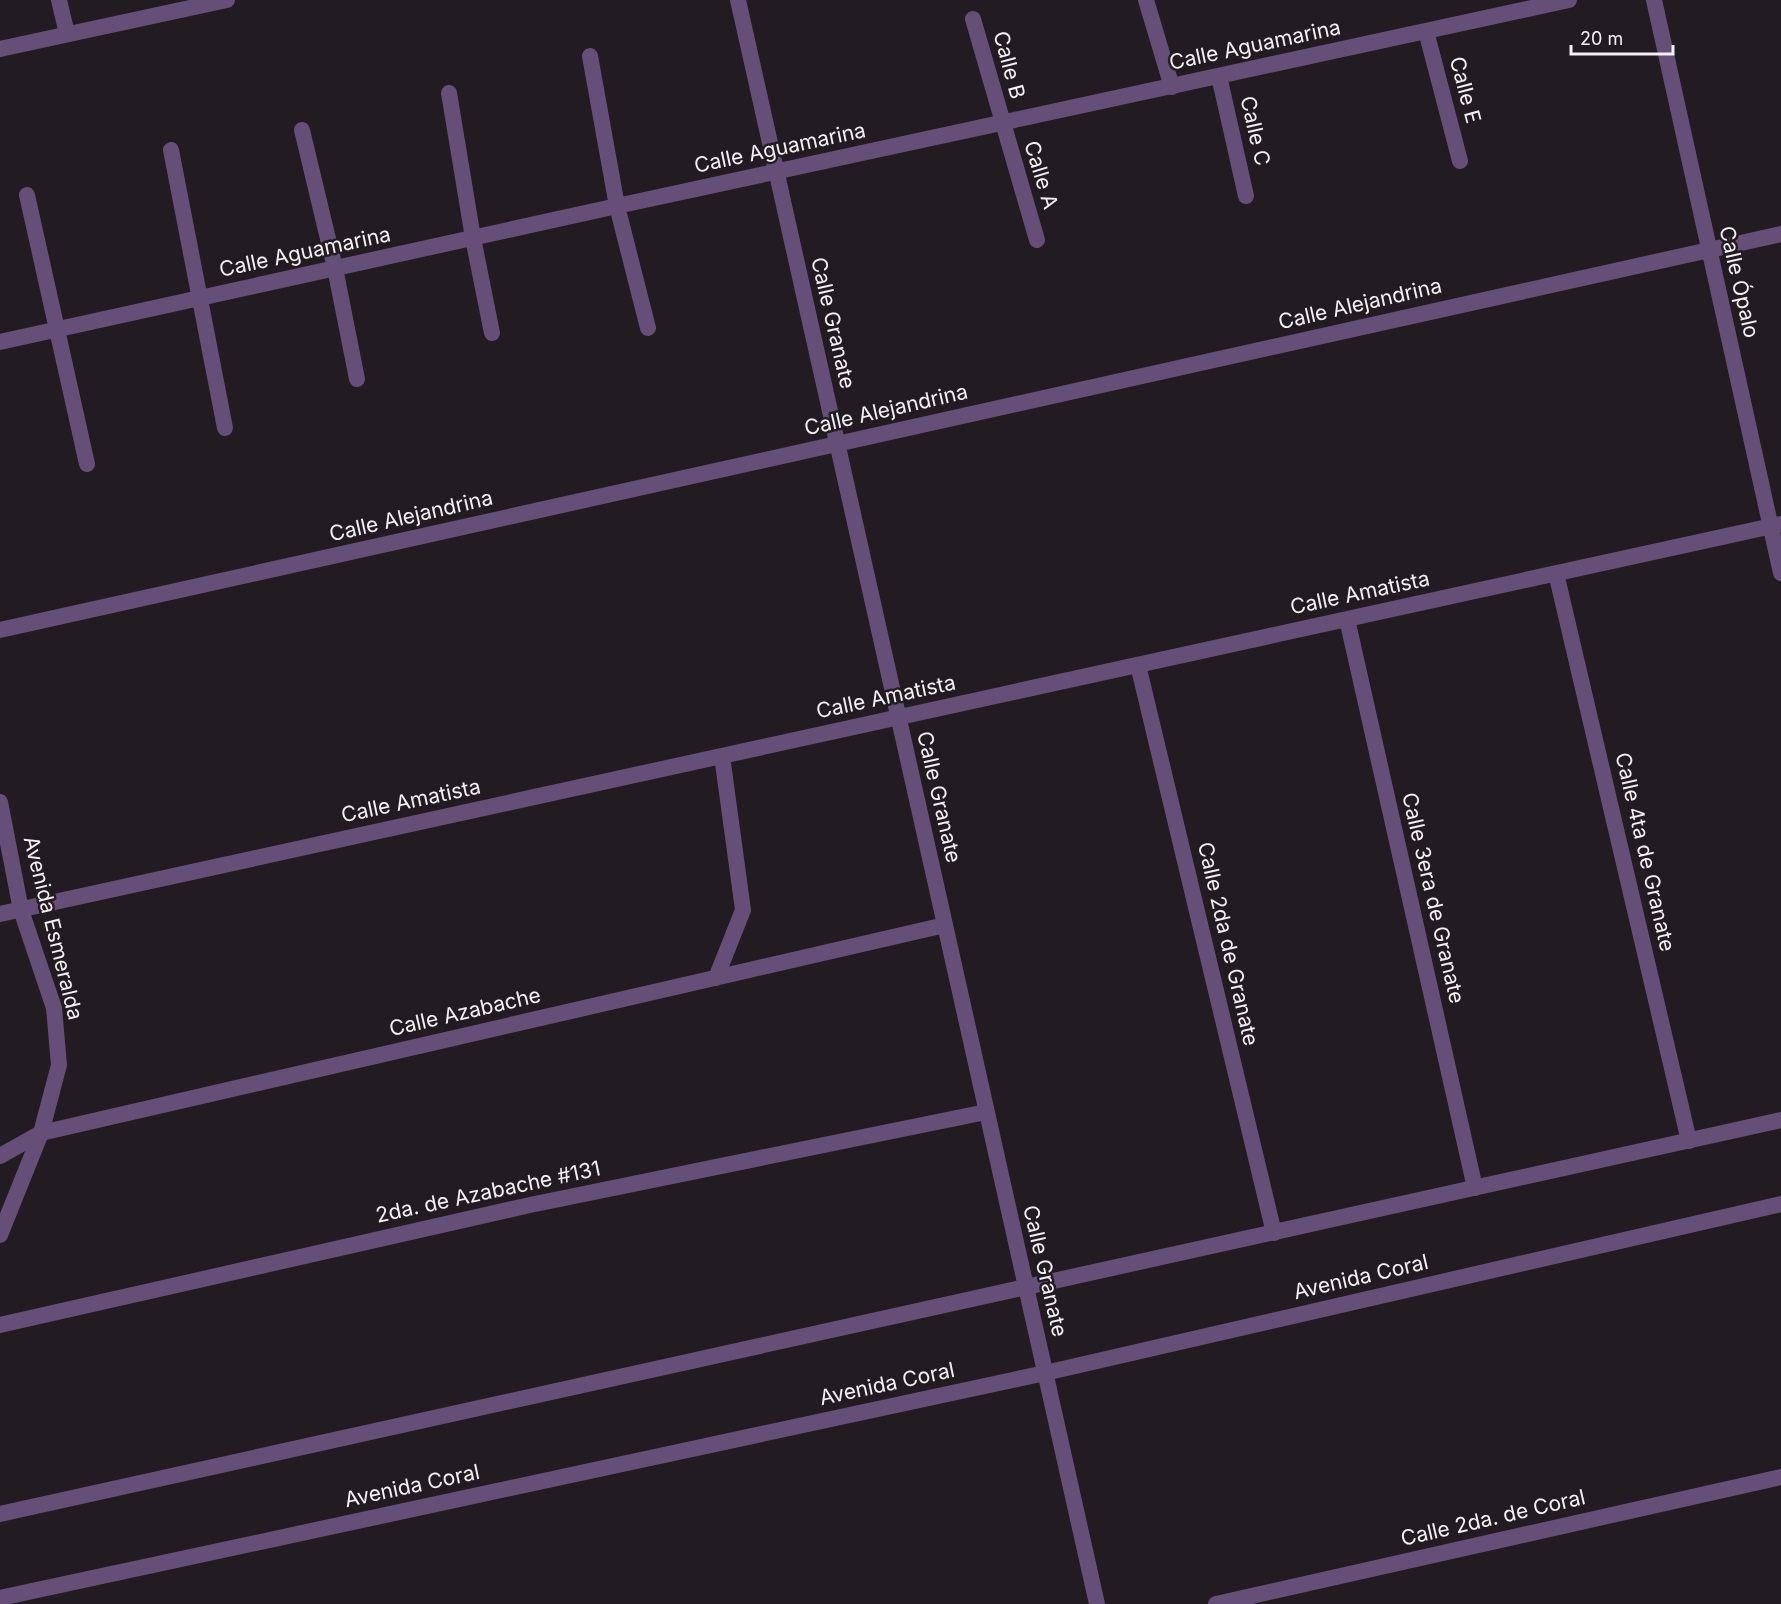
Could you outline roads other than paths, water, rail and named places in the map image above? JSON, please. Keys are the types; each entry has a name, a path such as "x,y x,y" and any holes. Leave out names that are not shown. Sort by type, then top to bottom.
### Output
{"street":[{"path":"59,0 68,34"},
{"path":"0,49 227,0"},
{"name":"Calle Granate","path":"738,0 1097,1604"},
{"path":"1146,0 1172,87"},
{"name":"Calle Aguamarina","path":"0,342 1569,0"},
{"name":"Calle Ópalo","path":"1654,0 1709,250 1776,525 1781,573"},
{"name":"Calle B","path":"973,19 1002,123"},
{"name":"Calle E","path":"1426,31 1460,161"},
{"path":"590,56 617,206 648,328"},
{"name":"Calle C","path":"1220,76 1246,196"},
{"path":"449,93 473,238 492,333"},
{"name":"Calle A","path":"1002,123 1036,240"},
{"path":"302,130 335,268 357,379"},
{"path":"171,150 225,428"},
{"path":"27,195 87,464"},
{"name":"Calle Alejandrina","path":"0,630 1781,234"},
{"name":"Calle Amatista","path":"0,914 1776,525"},
{"name":"Calle 4ta de Granate","path":"1556,573 1689,1140"},
{"name":"Calle 3era de Granate","path":"1347,619 1475,1188"},
{"name":"Calle 2da de Granate","path":"1138,665 1274,1233"},
{"path":"716,978 743,910 722,756"},
{"name":"Avenida Esmeralda","path":"0,802 21,910 54,1008 59,1065 41,1133 0,1235"},
{"name":"Calle Azabache","path":"0,1156 41,1133 945,926"},
{"name":"2da. de Azabache #131","path":"0,1325 530,1205 986,1112"},
{"path":"0,1514 1781,1120"},
{"name":"Avenida Coral","path":"0,1598 1045,1373 1781,1204"},
{"name":"Calle 2da. de Coral","path":"1216,1604 1781,1477"}]}
